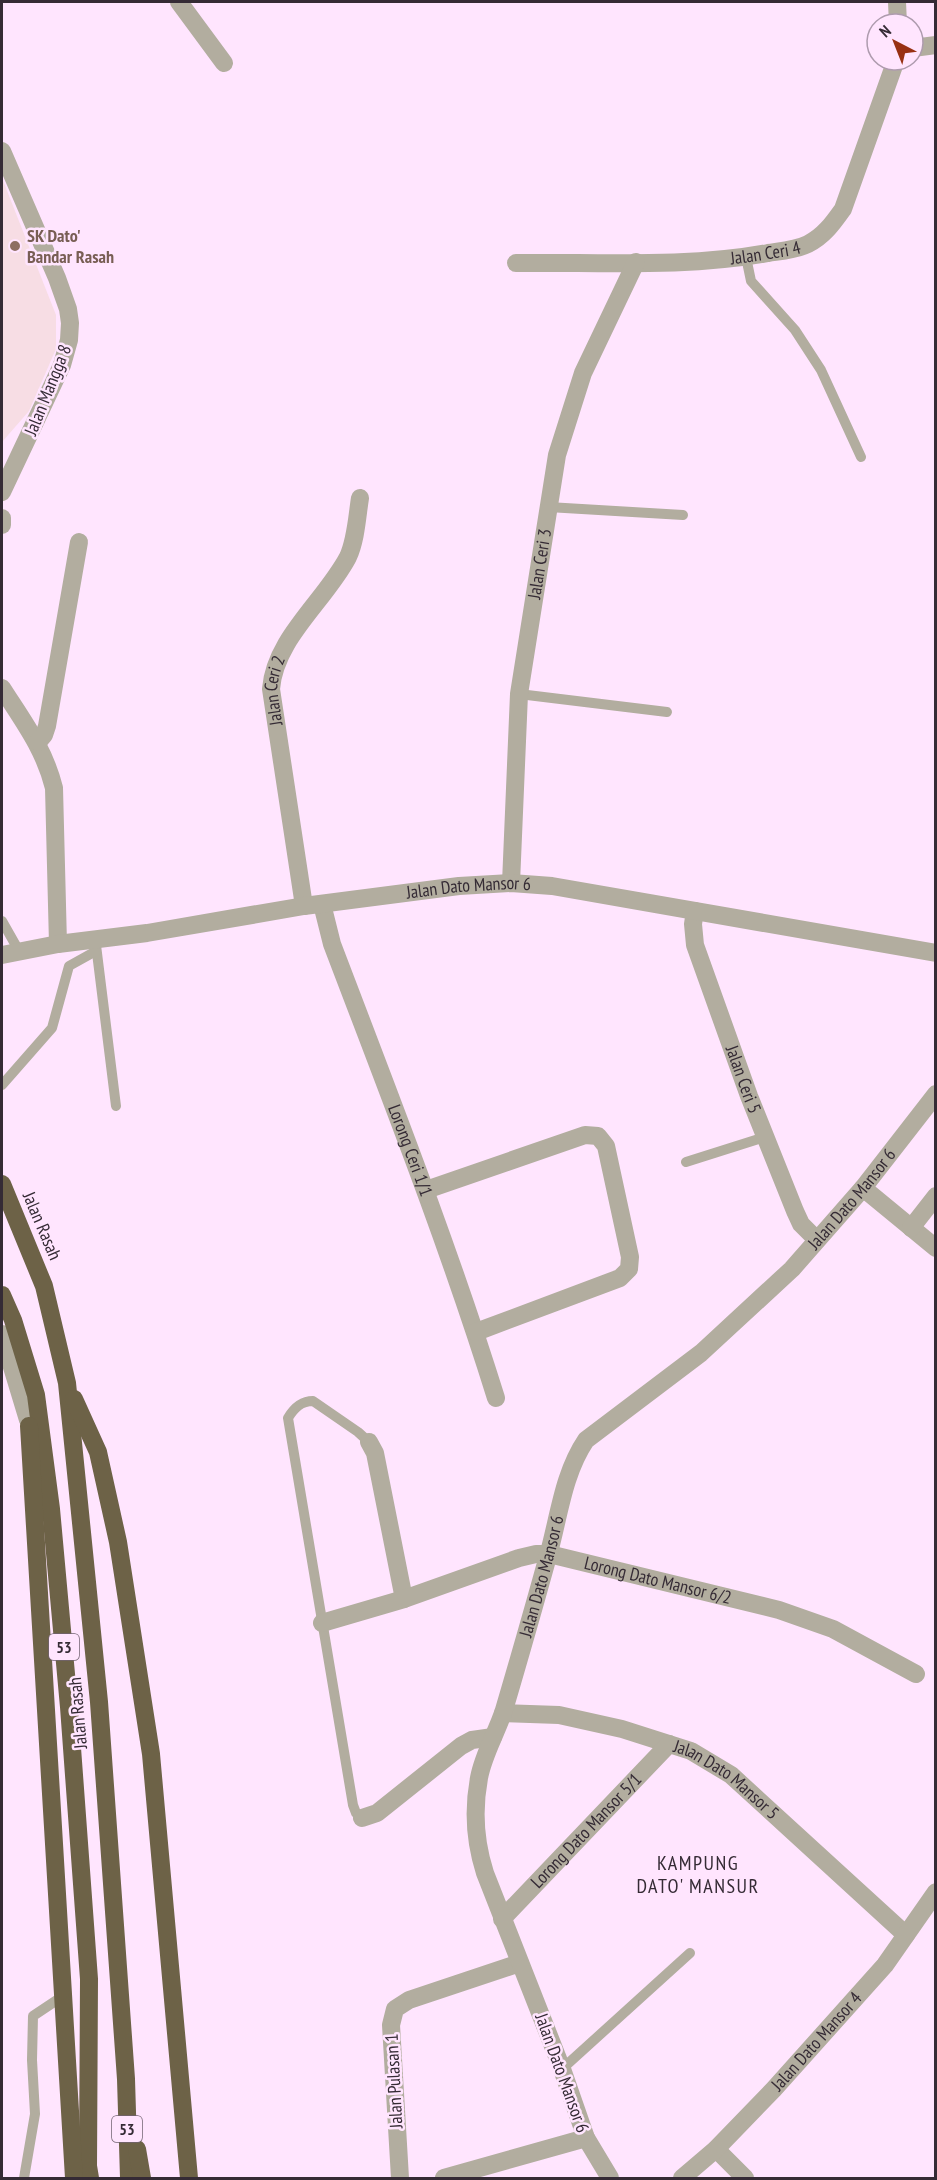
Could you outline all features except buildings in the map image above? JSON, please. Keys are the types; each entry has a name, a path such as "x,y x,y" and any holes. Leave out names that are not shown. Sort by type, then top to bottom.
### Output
{"highway":[{"name":"Jalan Rasah","path":"2,1184 44,1286 67,1383 99,1702 126,2079 129,2178"},
{"name":"Jalan Rasah","path":"2,1295 7,1327 36,1395 51,1509 69,1707 88,1978 89,2174"},
{"path":"7,1327 28,1420 74,2178"},
{"path":"67,1383 98,1452 118,1542 151,1754 189,2178"},
{"path":"126,2079 142,2178"}],"street":[{"path":"179,2 224,63"},
{"name":"Jalan Ceri 4","path":"516,263 700,261 746,257 807,245 832,225 843,209 892,72"},
{"name":"Jalan Mangga 8","path":"2,151 57,278 68,309 70,323 69,340 62,365 2,492"},
{"name":"Jalan Ceri 3","path":"511,883 519,694 557,456 583,373 636,262"},
{"name":"Jalan Ceri 2","path":"303,906 271,689 272,672 294,633 331,586 349,555 360,498"},
{"path":"2,518 2,525"},
{"path":"38,742 47,726 79,542"},
{"path":"2,688 38,742 50,770 54,788 58,944"},
{"name":"Jalan Dato Mansor 6","path":"10,953 58,944 95,945 147,933 303,906 459,886 511,883 552,886 936,953"},
{"name":"Lorong Ceri 1/1","path":"322,904 332,944 426,1190 476,1332 496,1398"},
{"name":"Jalan Ceri 5","path":"695,911 693,933 695,945 765,1137 801,1224 817,1240"},
{"name":"Jalan Dato Mansor 6","path":"610,2178 586,2138 562,2069 502,1919 480,1856 475,1807 479,1775 503,1713 549,1554 570,1471 577,1453 586,1440 701,1353 776,1284 863,1188 936,1094"},
{"path":"426,1190 585,1135 598,1136 606,1146 630,1257 629,1269 620,1278 476,1332"},
{"path":"863,1188 936,1248"},
{"path":"911,1228 936,1196"},
{"path":"7,1327 5,1359 28,1420"},
{"path":"369,1442 375,1453 404,1599"},
{"name":"Lorong Dato Mansor 6/2","path":"322,1623 404,1599 519,1558 549,1554 805,1618 833,1629 916,1674"},
{"name":"Jalan Dato Mansor 5","path":"503,1713 559,1715 622,1730 692,1751 731,1775 906,1935"},
{"path":"362,1818 377,1813 461,1746 472,1740 493,1737"},
{"name":"Lorong Dato Mansor 5/1","path":"502,1919 669,1744"},
{"name":"Jalan Dato Mansor 4","path":"682,2178 716,2148 774,2090 885,1965 936,1892"},
{"name":"Jalan Pulasan 1","path":"400,2178 391,2025 395,2009 409,2000 520,1963"},
{"path":"444,2178 586,2138"},
{"path":"716,2148 745,2178"}],"lane":[{"path":"746,257 751,281 795,330 821,370 861,457"},
{"path":"548,507 683,515"},
{"path":"519,694 667,712"},
{"path":"2,921 10,953"},
{"path":"2,1085 52,1028 69,966 95,945"},
{"path":"95,945 116,1106"},
{"path":"686,1162 765,1137"},
{"path":"362,1818 356,1813 353,1804 288,1418 296,1406 313,1401 369,1442"},
{"path":"562,2069 690,1953"},
{"path":"24,2178 35,2114 32,2060 33,2016 63,1996"}],"shaded area":[{"name":"SK Dato' Bandar Rasah","path":"2,178 56,315 56,349 29,411 2,442"}],"place":[{"name":"SK Dato' Bandar Rasah","path":"15,246"}],"district":[{"name":"KAMPUNG DATO' MANSUR","path":"698,1874"}]}
